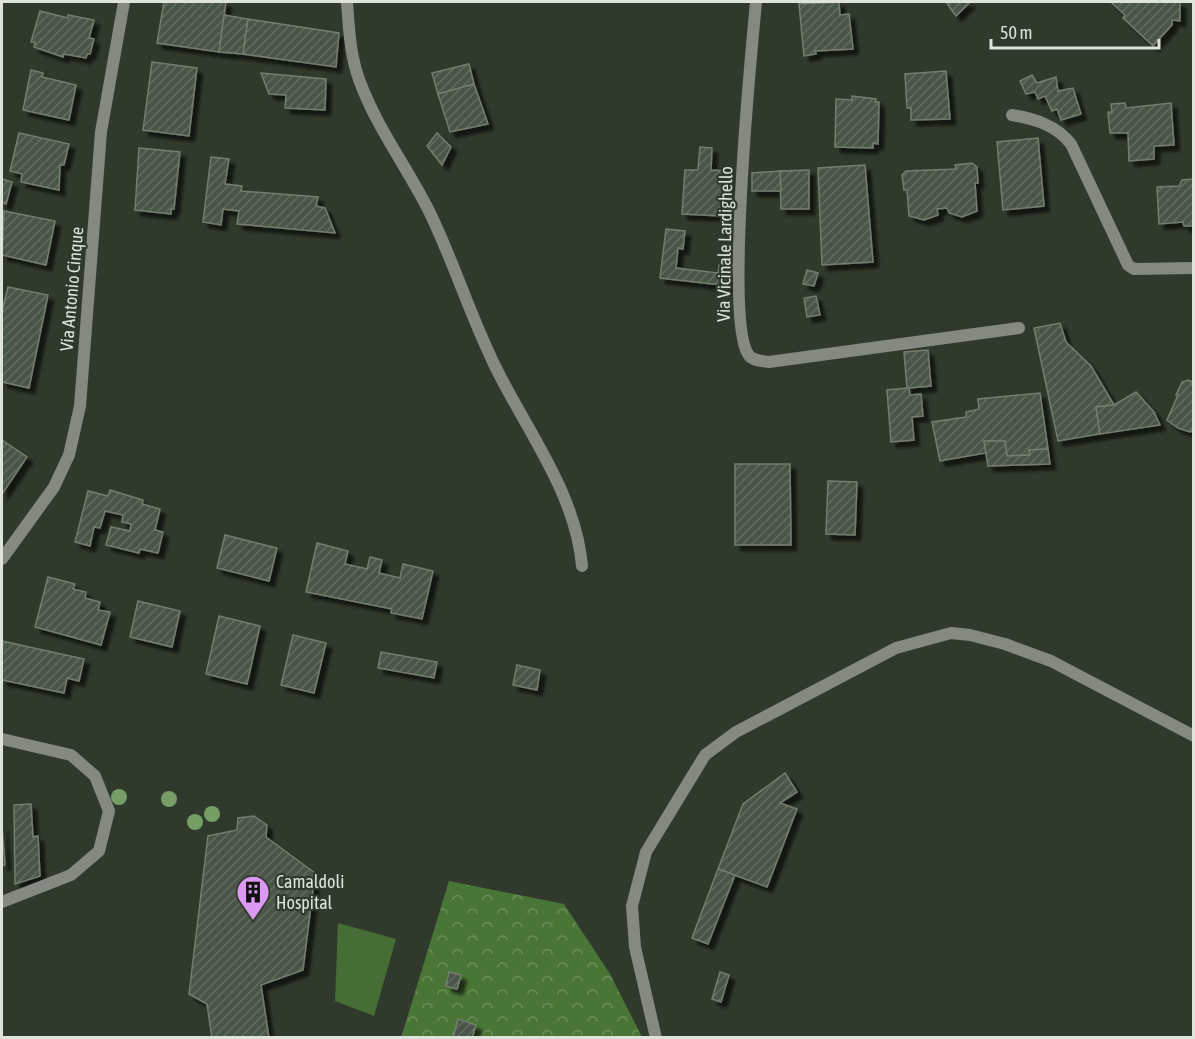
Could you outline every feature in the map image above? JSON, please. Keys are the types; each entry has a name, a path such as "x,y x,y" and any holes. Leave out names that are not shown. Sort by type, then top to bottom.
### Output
{"street":[{"name":"Via Antonio Cinque","path":"2,559 54,487 69,455 80,406 101,132 124,2"},
{"path":"347,2 350,44 360,81 380,123 428,210 499,374 537,442 568,507 582,566"},
{"name":"Via Vicinale Lardighello","path":"756,2 746,101 739,285 742,334 748,354 756,361 769,362 1019,328"},
{"path":"1012,115 1045,122 1064,134 1071,144 1128,265 1134,269 1194,268"},
{"path":"656,1038 635,947 632,906 643,863 646,852 705,755 736,732 896,648 951,633 970,635 1005,644 1051,662 1194,736"},
{"path":"2,739 71,755 94,776 109,811 99,851 71,875 2,902"}],"green space":[{"path":"449,881 564,904 610,974 642,1037 401,1038"},
{"path":"338,923 396,939 374,1016 335,1001"}],"building":[{"path":"164,2 226,2 219,52 157,43"},
{"path":"839,2 840,15 849,14 853,49 815,51 816,54 804,56 799,4"},
{"path":"946,2 970,2 956,16"},
{"path":"1111,2 1180,2 1180,21 1172,20 1172,25 1153,46 1123,18 1125,15"},
{"path":"40,11 68,18 68,15 94,20 89,38 94,39 90,54 87,54 86,58 64,54 63,57 34,47 35,42 31,42"},
{"path":"224,15 248,19 243,54 219,52"},
{"path":"248,19 339,33 336,67 243,54"},
{"path":"152,62 197,68 189,136 143,130"},
{"path":"469,64 474,84 438,94 432,73"},
{"path":"31,70 43,73 42,77 76,85 69,120 23,110"},
{"path":"946,71 950,119 911,120 911,108 907,108 905,74"},
{"path":"261,73 326,79 325,110 285,108 286,95 269,94"},
{"path":"1032,75 1037,83 1056,77 1058,91 1073,88 1081,114 1061,120 1057,109 1052,111 1045,96 1038,99 1035,92 1026,94 1020,81"},
{"path":"474,84 488,124 450,132 438,94"},
{"path":"852,96 876,99 875,102 879,102 878,144 873,143 873,148 835,147 836,99 852,100"},
{"path":"1125,103 1126,108 1171,103 1174,145 1154,146 1154,159 1129,161 1128,133 1110,133 1108,112 1112,112 1111,104"},
{"path":"19,133 69,144 64,165 60,165 59,190 21,182 22,174 10,171"},
{"path":"437,133 451,147 442,165 427,146"},
{"path":"1038,138 1044,206 1003,210 997,142"},
{"path":"700,147 712,148 711,170 728,171 727,182 723,187 721,216 682,214 685,170 698,170"},
{"path":"139,148 180,152 174,209 171,209 171,214 135,210"},
{"path":"211,157 229,159 225,184 242,186 241,191 318,197 316,206 325,208 335,233 237,224 239,211 223,209 221,225 203,222"},
{"path":"972,163 977,167 978,183 975,183 977,211 962,217 949,213 947,208 937,209 938,215 924,220 909,216 907,190 904,190 902,175 906,171 956,169 955,165"},
{"path":"865,165 873,262 822,265 818,168"},
{"path":"809,170 809,209 781,209 780,171"},
{"path":"780,171 781,191 752,191 752,173"},
{"path":"2,179 12,182 6,204 2,203"},
{"path":"1194,179 1194,226 1184,226 1183,222 1159,224 1157,187 1179,186 1182,180"},
{"path":"4,211 55,221 46,265 2,255"},
{"path":"666,229 685,231 683,249 678,248 676,268 718,273 720,261 733,262 730,286 660,278"},
{"path":"807,270 818,273 814,286 803,284"},
{"path":"8,287 48,295 29,388 2,382 2,311"},
{"path":"816,296 820,315 807,317 804,298"},
{"path":"1060,323 1066,342 1091,366 1114,405 1096,407 1100,434 1058,441 1034,328"},
{"path":"928,350 931,386 909,388 910,395 921,394 923,416 912,417 914,440 891,442 887,390 907,388 904,352"},
{"path":"1188,380 1194,383 1194,430 1190,432 1178,428 1167,420 1182,382"},
{"path":"1136,392 1154,412 1160,425 1100,434 1096,407 1114,405"},
{"path":"1040,393 1048,449 1029,450 1030,455 1007,456 1005,441 984,441 986,453 940,461 932,422 966,417 966,412 979,409 978,399"},
{"path":"2,440 27,457 2,494"},
{"path":"984,441 1005,441 1007,456 1030,455 1029,450 1048,449 1050,464 988,466"},
{"path":"735,464 790,464 791,545 735,545"},
{"path":"828,481 857,482 855,535 826,534"},
{"path":"110,490 143,500 142,504 160,509 155,530 163,532 158,553 140,549 139,553 106,545 111,527 130,531 131,524 122,522 123,515 105,511 100,528 94,527 90,546 75,542 88,491 108,496"},
{"path":"225,535 277,548 269,581 217,568"},
{"path":"317,543 348,551 345,564 367,569 370,557 382,560 379,573 400,578 403,564 433,571 422,619 391,613 392,609 306,592"},
{"path":"48,577 75,584 73,589 86,592 85,598 100,602 98,610 110,612 101,645 35,627"},
{"path":"138,601 180,611 172,647 130,637"},
{"path":"219,616 260,626 247,684 206,674"},
{"path":"293,635 326,643 314,693 281,685"},
{"path":"2,641 84,659 79,681 67,678 64,693 2,680"},
{"path":"381,652 437,662 434,678 378,668"},
{"path":"517,665 540,670 537,690 513,685"},
{"path":"785,773 797,792 780,803 797,809 767,887 718,869 743,804"},
{"path":"31,804 33,837 38,836 40,876 15,884 14,805"},
{"name":"Camaldoli Hospital","path":"254,816 267,825 266,837 315,873 303,970 261,985 269,1038 212,1038 207,1004 189,994 208,836 237,830 238,818"},
{"path":"2,826 5,865 2,865"},
{"path":"718,869 735,875 708,944 692,938"},
{"path":"449,972 461,975 457,989 446,986"},
{"path":"720,972 729,975 721,1002 712,999"},
{"path":"458,1019 476,1025 472,1038 453,1038"}],"place":[{"name":"Camaldoli Hospital","path":"253,921"}]}
